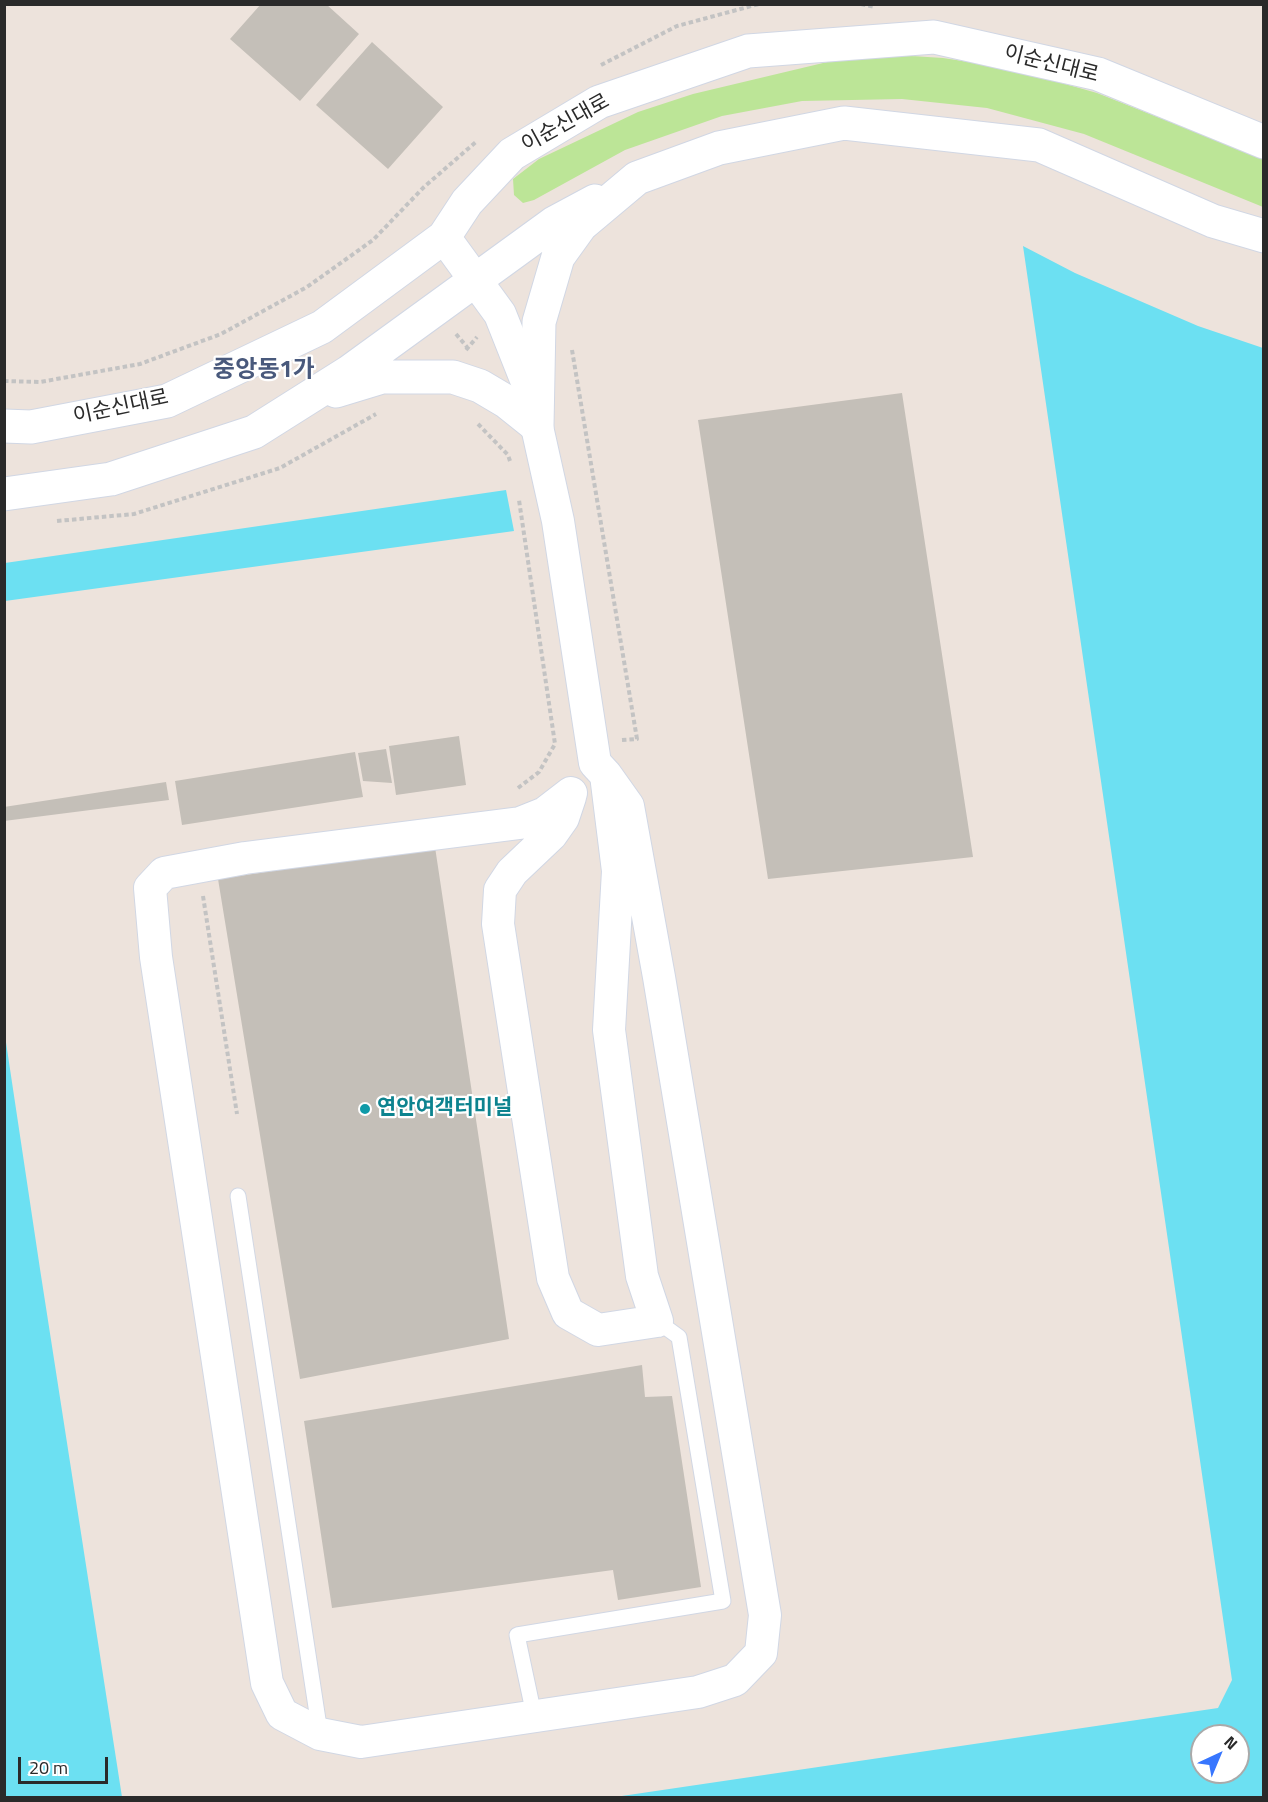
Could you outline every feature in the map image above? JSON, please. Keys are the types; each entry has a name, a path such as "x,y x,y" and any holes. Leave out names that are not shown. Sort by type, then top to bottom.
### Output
{"street":[{"name":"이순신대로","path":"4,426 31,427 167,401 322,327 444,237 468,202 512,154 599,102 748,51 934,37 1098,74 1263,142"},
{"path":"4,494 111,479 254,432 349,372 554,223 637,178 719,148 844,123 1039,145 1213,221 1263,236"},
{"path":"537,426 539,322 558,257 581,225 637,178"},
{"path":"444,237 500,314 527,382 558,521 597,760 618,871 609,1030 642,1276 657,1321 598,1330 568,1313 553,1278 498,924 500,890 512,872 551,835 563,818 571,793"},
{"path":"300,403 382,377 453,377 480,386 507,402 537,426"},
{"path":"597,760 628,806 765,1615 761,1653 735,1680 698,1692 361,1742 320,1734 282,1714 267,1683 156,957 150,888 164,873 245,858 520,823 545,813 571,793 597,760"}],"lane":[{"path":"238,1196 320,1734"},
{"path":"534,1715 517,1635 723,1601 679,1337 657,1321"}],"path":[{"path":"591,70 677,26 759,4"},
{"path":"4,381 40,382 140,364 221,334 307,287 373,240 424,187 481,138"},
{"path":"555,744 597,760 637,739 571,342"},
{"path":"476,423 508,454 511,466"},
{"path":"517,789 538,772 555,744 519,499"},
{"path":"202,891 237,1114"}],"green space":[{"path":"865,53 943,58 1009,68 1097,93 1264,159 1263,207 1084,134 987,108 902,99 802,101 722,116 625,150 534,200 523,203 514,195 513,179 539,159 638,112 693,94"}],"water":[{"path":"1023,246 1075,273 1198,326 1263,348 1263,1797 615,1797 1218,1708 1232,1680"},
{"path":"506,490 514,531 5,601 5,563"},
{"path":"4,1029 40,1269 122,1797 5,1797"}],"building":[{"path":"261,4 326,4 359,34 300,101 230,39"},
{"path":"372,42 443,107 388,169 316,105"},
{"path":"902,393 973,857 768,879 698,420"},
{"path":"459,736 466,785 396,795 389,746"},
{"path":"386,749 392,783 363,781 358,753"},
{"path":"355,752 363,797 182,825 175,781"},
{"path":"166,782 169,800 4,821 4,807"},
{"name":"연안여객터미널","path":"435,847 509,1339 300,1379 218,879"},
{"path":"642,1365 645,1397 672,1396 701,1587 618,1600 613,1570 332,1608 304,1421"}],"place":[{"name":"연안여객터미널","path":"365,1109"}],"district":[{"name":"중앙동1가","path":"264,371"}]}
